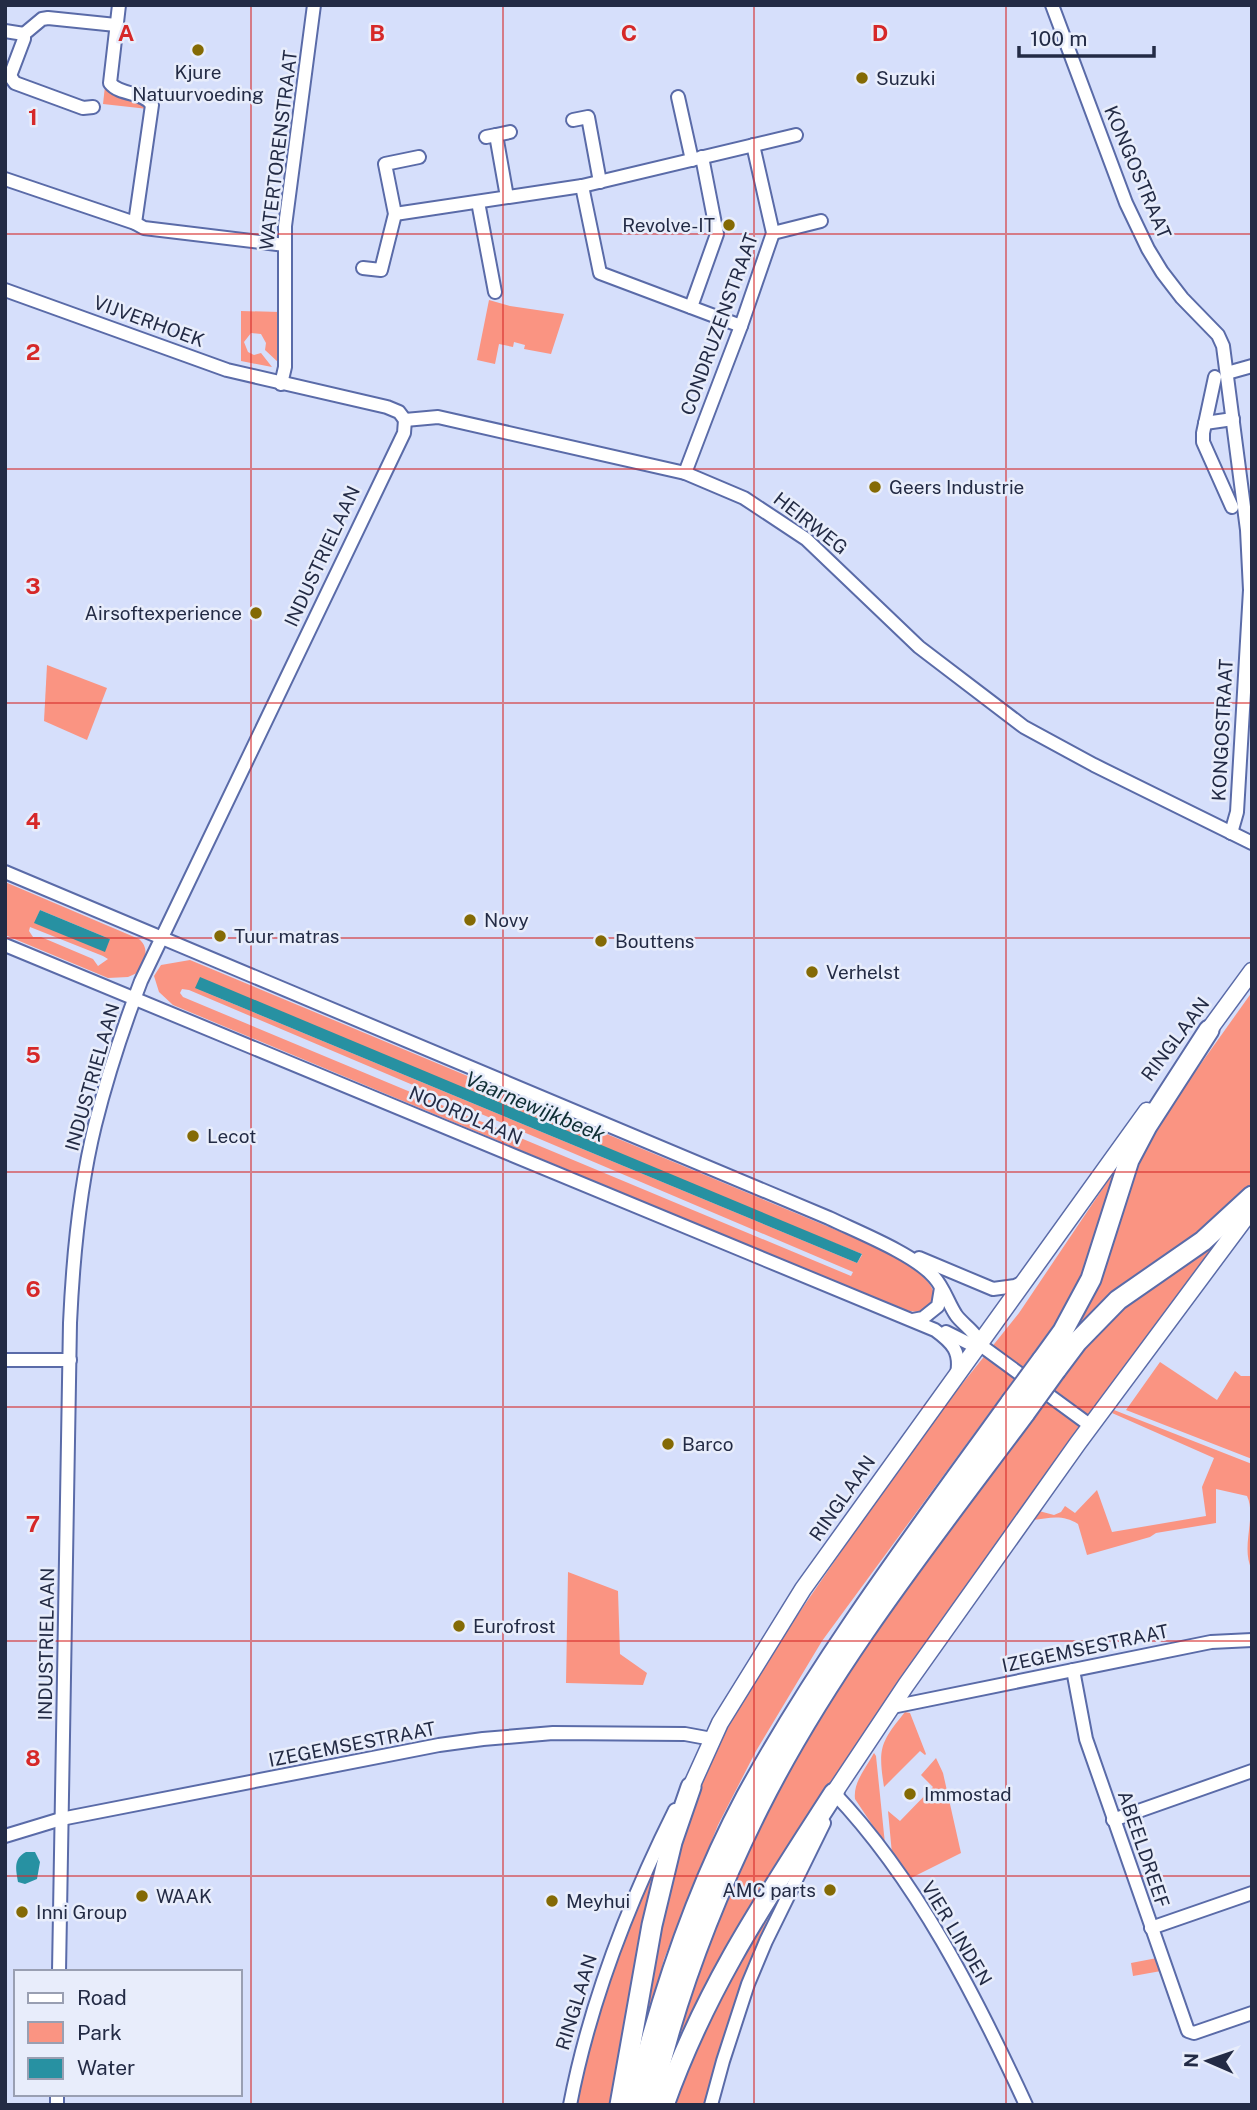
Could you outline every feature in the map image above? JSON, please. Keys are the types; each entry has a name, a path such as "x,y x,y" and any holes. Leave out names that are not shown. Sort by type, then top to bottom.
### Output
{"highway":[{"path":"650,2105 668,2031 690,1961 715,1900 760,1806 797,1739 862,1637 1049,1365 1063,1331 1091,1279 1129,1160 1147,1126 1209,1030"},
{"path":"1049,1365 1077,1342 1118,1300 1203,1241 1252,1196"},
{"path":"634,2105 675,1960 711,1871 746,1799 819,1675 877,1588 1018,1408"},
{"path":"620,2105 652,1925 672,1842 691,1787"},
{"path":"664,2105 681,2057 729,1959 834,1793"}],"main road":[{"name":"RINGLAAN","path":"691,1787 712,1738 803,1589 1158,1096 1252,971"},
{"path":"834,1793 906,1685 1091,1426 1252,1209"}],"street":[{"path":"119,5 110,83 115,89 148,99 152,105 135,223"},
{"name":"WATERTORENSTRAAT","path":"281,384 285,367 285,245 314,5"},
{"name":"KONGOSTRAAT","path":"1052,5 1125,202 1142,237 1162,272 1217,335 1223,346 1221,375 1205,423 1203,442 1232,507"},
{"path":"93,107 83,108 15,83 8,76 24,34 42,19 116,26"},
{"path":"5,31 24,34"},
{"path":"678,97 717,234 691,307"},
{"path":"573,120 588,117 600,182"},
{"path":"508,197 491,136 510,132"},
{"path":"395,214 582,186 796,135"},
{"name":"CONDRUZENSTRAAT","path":"685,473 773,233 753,145"},
{"path":"363,268 381,270 395,214 379,166 419,157"},
{"path":"5,179 135,223 144,229 285,245"},
{"path":"582,186 600,273 741,326"},
{"path":"478,202 495,292"},
{"path":"773,233 821,221"},
{"name":"VIJVERHOEK","path":"5,290 227,370 281,384"},
{"path":"1221,375 1252,366"},
{"name":"KONGOSTRAAT","path":"1221,375 1233,419 1247,530 1250,590 1237,813 1231,833"},
{"path":"281,384 387,407 399,412 405,420"},
{"name":"HEIRWEG","path":"405,420 438,417 685,473 744,498 806,539 919,648 1024,727 1094,765 1252,843"},
{"path":"1205,423 1233,419"},
{"name":"INDUSTRIELAAN","path":"59,1970 69,1360 72,1277 85,1173 98,1115 134,999 404,433 405,420"},
{"name":"NOORDLAAN","path":"5,872 829,1218 902,1254 930,1273 941,1287 956,1316 978,1338 979,1344 1091,1426"},
{"name":"NOORDLAAN","path":"5,945 808,1279 913,1320 935,1330 950,1341 956,1350 956,1375"},
{"name":"NOORDLAAN","path":"902,1254 993,1289 1015,1286 1026,1281"},
{"path":"913,1320 923,1318 938,1307 941,1287"},
{"name":"NOORDLAAN","path":"935,1330 950,1333 972,1345 979,1344"},
{"path":"5,1360 69,1360"},
{"name":"IZEGEMSESTRAAT","path":"892,1707 1211,1642 1252,1640"},
{"name":"ABEELDREEF","path":"1073,1670 1086,1739 1188,2031 1194,2033 1252,2013"},
{"path":"906,1685 913,1693 928,1701"},
{"name":"IZEGEMSESTRAAT","path":"5,1836 61,1819 439,1745 553,1733 685,1734 712,1738"},
{"path":"1114,1820 1252,1771"},
{"name":"RINGLAAN","path":"570,2105 588,2030 618,1938 654,1851 691,1787"},
{"path":"711,2105 748,1984 766,1941 822,1828 834,1793"},
{"name":"VIER LINDEN","path":"834,1793 864,1827 925,1913 997,2041 1026,2105"},
{"path":"1151,1928 1252,1893"}],"green space":[{"path":"105,86 115,93 144,104 148,109 103,104"},
{"path":"489,300 564,314 551,354 524,349 525,345 514,342 513,347 499,344 495,364 477,360"},
{"path":"241,311 280,312 279,363 265,350 266,343 261,334 251,333 244,342 248,352 254,355 261,353 272,367 241,361"},
{"path":"47,665 107,688 87,740 44,721"},
{"path":"5,882 139,939 145,947 145,955 137,973 128,977 108,978 5,935","holes":["40,910 110,939 110,940 35,923","30,927 103,956 108,959 98,966 93,959 41,937 33,937 29,931"]},
{"path":"190,960 857,1239 878,1248 916,1271 929,1283 934,1295 928,1307 921,1311 912,1312 896,1307 173,1005 159,992 154,976 161,965","holes":["195,988 862,1254 862,1255 857,1263","182,989 189,990 853,1272 851,1276 183,997 180,993"]},
{"path":"1252,992 1252,1185 1238,1202 1059,1356 1143,1145"},
{"path":"1130,1148 1081,1288 822,1641 756,1751 718,1825 664,1959 636,2070 649,1984 672,1866 693,1802 719,1739 779,1642 922,1434 1019,1313"},
{"path":"1226,1231 971,1578 865,1732 776,1872 668,2079 669,2052 689,1987 756,1824 835,1689 1106,1317"},
{"path":"1160,1362 1217,1400 1235,1371 1241,1376 1252,1376 1252,1459 1126,1410"},
{"path":"1114,1410 1252,1464 1252,1570 1248,1552 1250,1504 1247,1496 1216,1489 1216,1523 1156,1533 1087,1555 1078,1524 1061,1518 1033,1520 1039,1511 1054,1515 1061,1512 1065,1506 1075,1513 1097,1490 1112,1532 1206,1516 1202,1487 1214,1458 1112,1413"},
{"path":"568,1572 618,1591 620,1654 647,1673 643,1685 566,1683"},
{"path":"905,1712 910,1713 926,1754 920,1751 884,1787 881,1763 883,1746 890,1731"},
{"path":"874,1753 885,1844 855,1799 858,1781"},
{"path":"936,1758 943,1773 961,1853 911,1878 892,1854 888,1811 900,1821 933,1787 921,1775"},
{"path":"670,1830 616,2105 575,2105 608,1980 629,1923"},
{"path":"783,1882 739,1992 705,2105 669,2105 695,2036"},
{"path":"1157,1958 1161,1971 1133,1976 1131,1963"}],"water":[{"path":"40,910 110,939 105,952 34,923"},
{"path":"200,977 862,1254 857,1263 195,988"},
{"path":"26,1852 35,1852 40,1862 37,1879 25,1884 18,1882 16,1869 17,1861"}],"place":[{"name":"Kjure Natuurvoeding","path":"198,50"},
{"name":"Suzuki","path":"862,78"},
{"name":"Revolve-IT","path":"729,225"},
{"name":"Geers Industrie","path":"875,487"},
{"name":"Airsoftexperience","path":"256,613"},
{"name":"Novy","path":"470,920"},
{"name":"Tuur matras","path":"220,936"},
{"name":"Bouttens","path":"601,941"},
{"name":"Verhelst","path":"812,972"},
{"name":"Lecot","path":"193,1136"},
{"name":"Barco","path":"668,1444"},
{"name":"Eurofrost","path":"459,1626"},
{"name":"Immostad","path":"910,1794"},
{"name":"AMC parts","path":"830,1890"},
{"name":"WAAK","path":"142,1896"},
{"name":"Meyhui","path":"552,1901"},
{"name":"Inni Group","path":"22,1912"}],"water label":[{"name":"Vaarnewijkbeek","path":"535,1107"}]}
